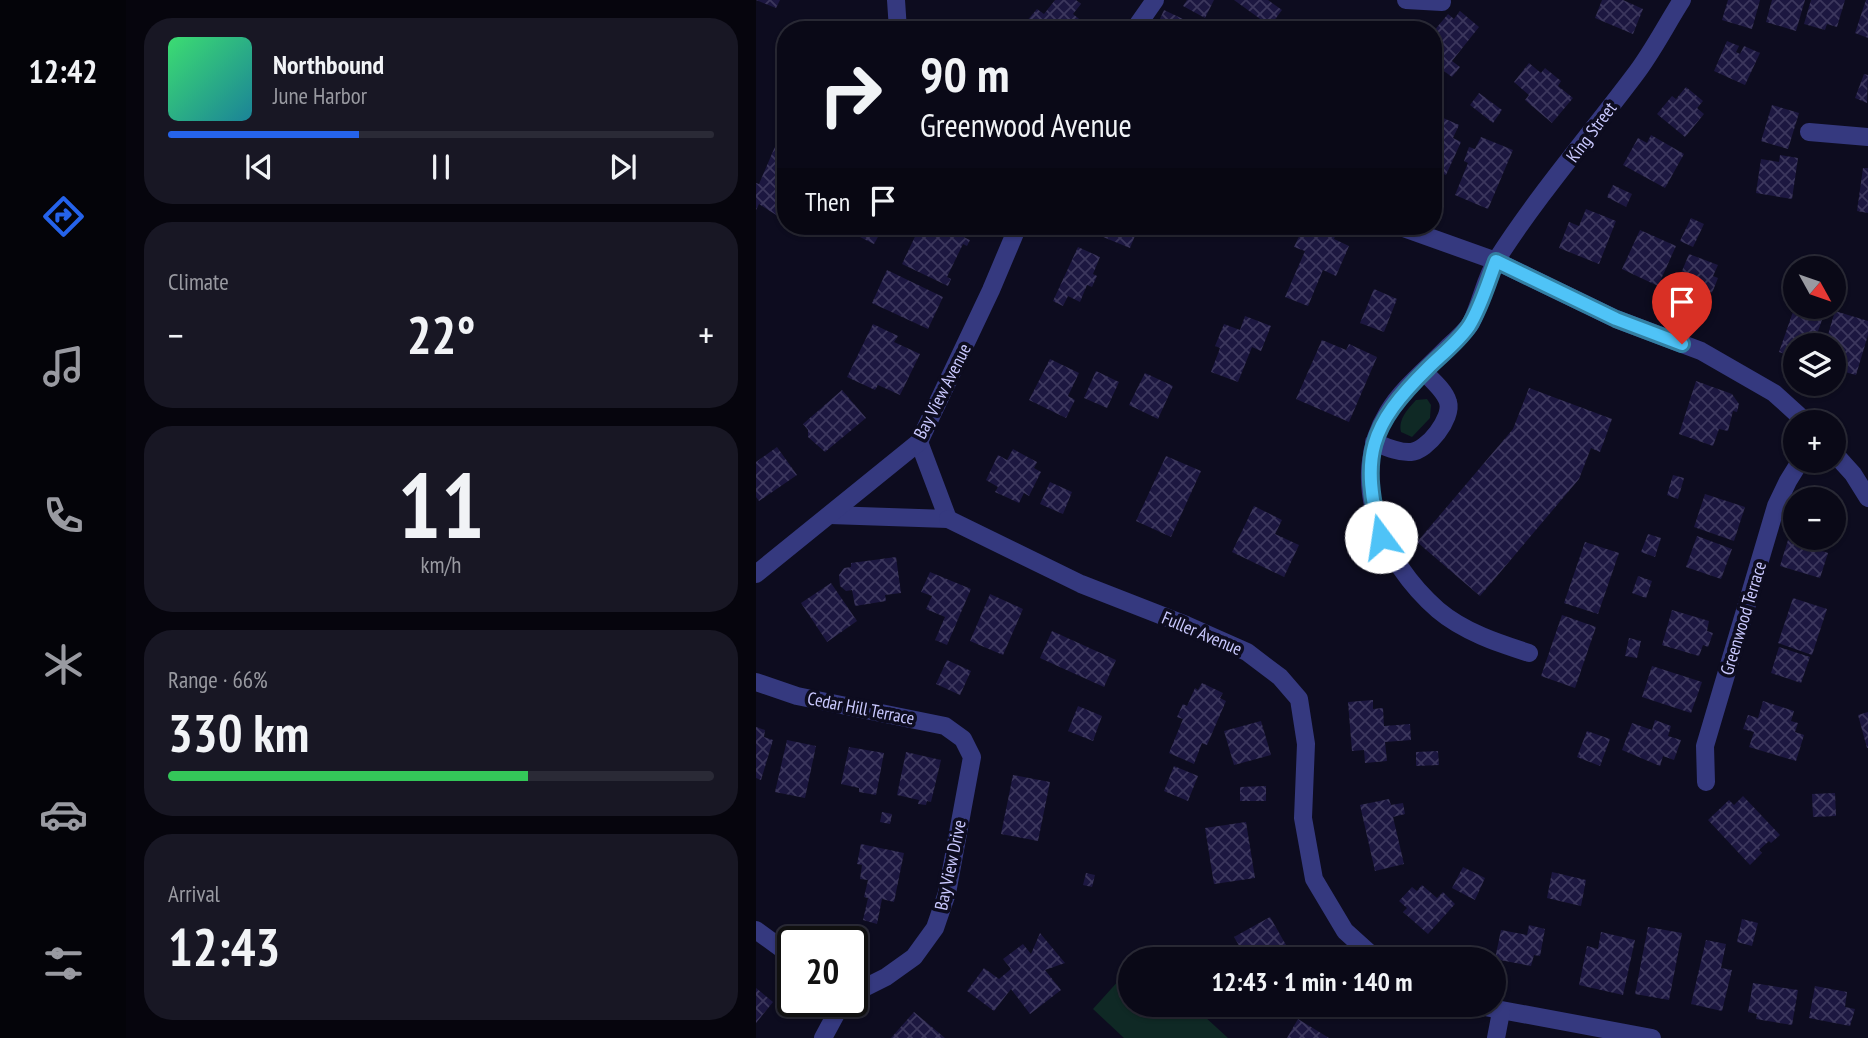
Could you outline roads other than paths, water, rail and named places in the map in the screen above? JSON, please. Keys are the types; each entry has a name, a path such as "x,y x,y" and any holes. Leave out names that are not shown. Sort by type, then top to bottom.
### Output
{"street":[{"path":"896,0 897,21"},
{"path":"1140,21 1155,0"},
{"path":"1406,0 1442,2"},
{"name":"King Street","path":"1529,653 1497,643 1466,629 1448,617 1414,586 1396,564 1381,537 1373,506 1370,476 1374,442 1389,410 1470,323 1496,261 1586,136 1635,74 1682,0"},
{"path":"1809,132 1868,137"},
{"name":"Bay View Avenue","path":"756,574 919,443 1014,235"},
{"path":"1423,235 1496,261 1616,319 1701,351 1774,393 1793,410"},
{"path":"1374,442 1403,452 1416,453 1444,424 1448,415 1448,403 1443,393 1424,372"},
{"path":"919,443 948,519"},
{"path":"1846,466 1868,498"},
{"name":"Greenwood Terrace","path":"1706,782 1705,746 1776,506 1793,473"},
{"name":"Fuller Avenue","path":"830,515 948,519 1081,584 1247,652 1280,677 1299,699 1301,710 1306,744 1303,818 1314,879 1345,930 1364,947"},
{"name":"Cedar Hill Terrace","path":"756,682 797,696 945,726 963,739"},
{"name":"Bay View Drive","path":"868,986 914,957 935,928 947,893 972,757 963,739"},
{"path":"756,930 777,945"},
{"path":"1506,1013 1652,1038"},
{"path":"823,1038 835,1017"},
{"path":"1496,1038 1500,1017"}]}
